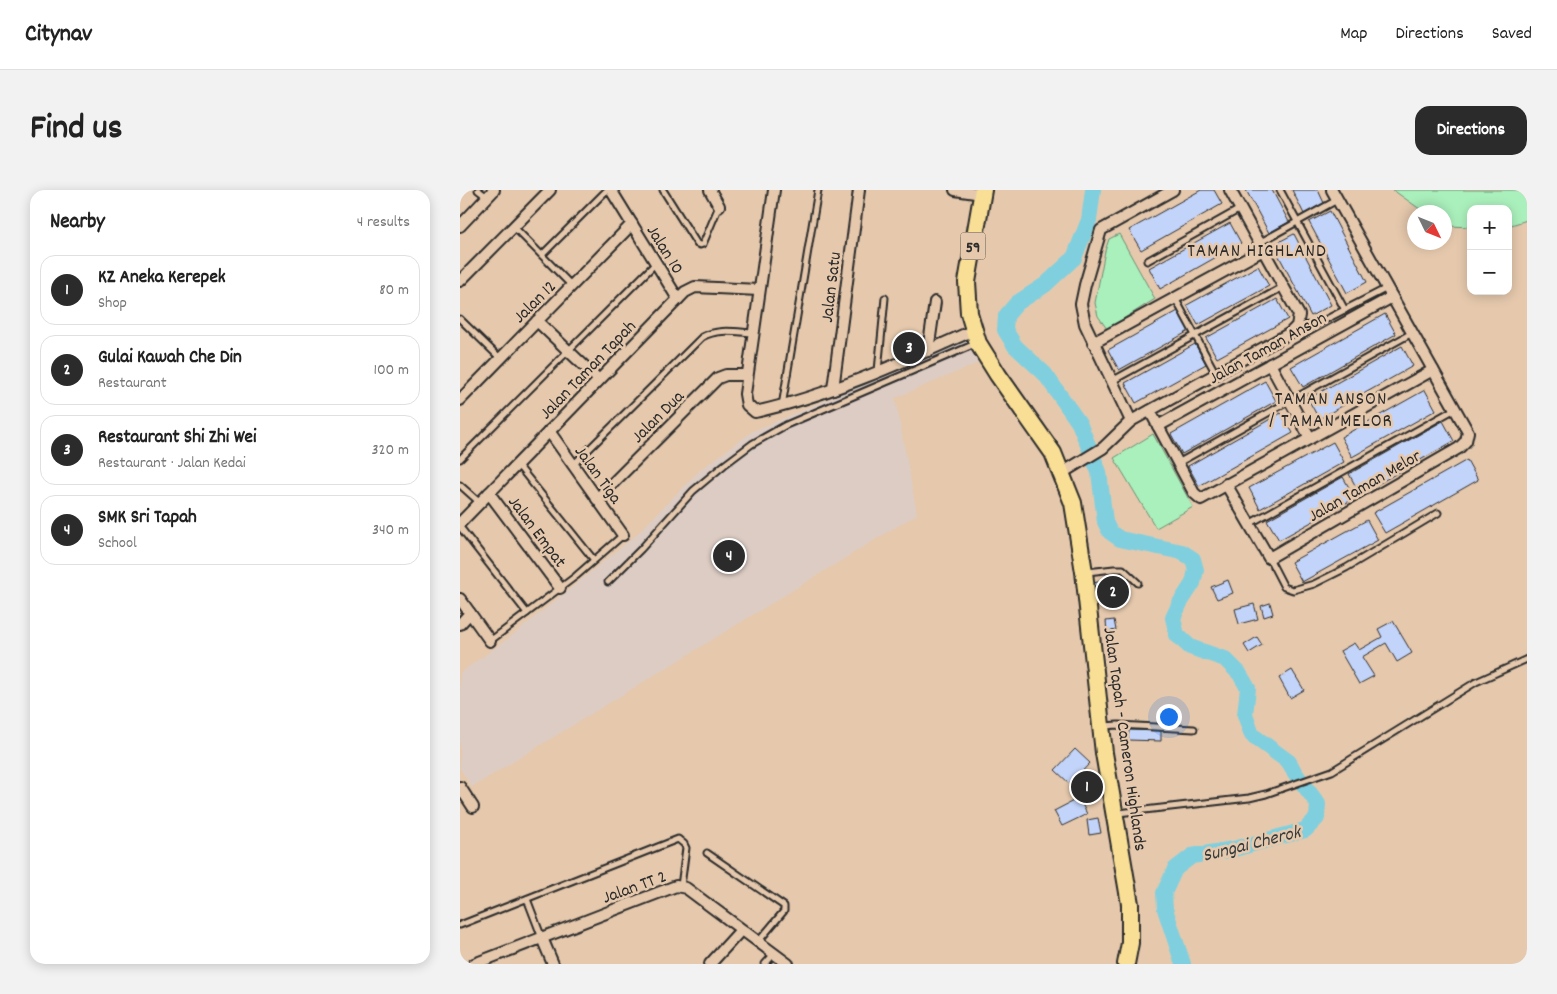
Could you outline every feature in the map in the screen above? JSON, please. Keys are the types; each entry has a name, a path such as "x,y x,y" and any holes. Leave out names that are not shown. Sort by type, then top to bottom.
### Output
{"main road":[{"name":"Jalan Tapah - Cameron Highlands","path":"982,192 967,282 969,312 976,337 998,375 1053,454 1073,504 1084,572 1101,726 1130,904 1130,943 1126,964"}],"street":[{"path":"460,281 550,190"},
{"name":"Jalan 10","path":"609,190 678,299"},
{"path":"710,190 719,206"},
{"path":"774,190 745,394 747,405 755,412 782,406 833,389 928,351 976,337"},
{"name":"Jalan Satu","path":"833,389 859,190"},
{"path":"957,190 982,192"},
{"path":"1131,421 1084,324 1081,304 1084,285 1101,230 1173,190"},
{"path":"1062,473 1103,448 1131,421 1290,333 1297,326 1298,315 1230,190"},
{"path":"1332,190 1455,409"},
{"path":"460,226 490,194"},
{"name":"Jalan 12","path":"460,400 632,224"},
{"path":"1093,343 1175,298 1261,246"},
{"name":"Jalan Taman Tapah","path":"460,522 685,292 695,287 759,290"},
{"name":"Jalan Taman Anson","path":"1158,426 1270,364 1390,292"},
{"path":"928,351 936,302"},
{"path":"537,321 599,380"},
{"path":"1270,364 1310,438"},
{"path":"1150,411 1194,493 1201,499 1433,370"},
{"name":"Jalan Dua","path":"597,499 718,378 726,375 747,375"},
{"name":"Jalan Taman Melor","path":"1269,558 1459,448 1466,442 1468,432 1455,409"},
{"name":"Jalan Tiga","path":"549,432 623,535"},
{"path":"1226,484 1269,558"},
{"name":"Jalan Empat","path":"489,493 560,588"},
{"path":"460,599 490,641"},
{"path":"460,624 470,613"},
{"path":"460,787 473,807"},
{"name":"Jalan TT 2","path":"474,964 487,962 542,938 676,886 681,886 788,964"},
{"path":"710,964 741,930"},
{"path":"542,938 553,964"}],"lane":[{"path":"478,190 490,194"},
{"path":"542,255 609,190"},
{"path":"664,190 697,244 700,245 703,244 719,206"},
{"path":"782,406 818,190"},
{"path":"1280,190 1345,310"},
{"path":"1261,246 1297,222 1337,200"},
{"path":"1147,261 1241,209"},
{"path":"513,226 572,286"},
{"path":"460,459 656,263"},
{"path":"1112,381 1283,287"},
{"path":"1297,326 1314,326 1345,310 1390,292"},
{"path":"878,372 886,298"},
{"path":"1175,298 1216,374"},
{"path":"460,319 500,358"},
{"path":"573,465 702,336 719,332 753,333"},
{"path":"1178,463 1412,333"},
{"path":"608,582 693,491 752,444 786,425 976,337"},
{"path":"1249,524 1455,409"},
{"path":"517,464 594,560"},
{"path":"460,484 479,502"},
{"path":"1269,558 1284,587 1293,590 1314,584 1346,568 1438,513"},
{"path":"460,526 527,613"},
{"path":"490,641 560,588 623,535"},
{"path":"1084,572 1114,568 1123,569 1138,583"},
{"path":"1114,813 1249,798 1332,771 1476,682 1527,660"},
{"path":"1101,726 1194,729"},
{"path":"460,925 678,840 686,848 681,886"},
{"path":"707,854 784,906 784,911 758,942"},
{"path":"527,899 542,938"},
{"path":"765,964 774,954"}],"shaded area":[{"path":"969,340 978,363 895,398 917,514 472,787 460,768 460,673 513,635 634,537 700,470 753,431"}],"green space":[{"path":"1393,190 1527,190 1527,220 1512,225 1512,205 1467,205 1467,227 1452,226 1452,205 1414,205"},
{"path":"1119,234 1155,299 1107,329 1098,316 1095,303 1109,239"},
{"path":"1153,434 1193,507 1156,528 1114,458"}],"building":[{"path":"1201,190 1214,190 1222,204 1141,250 1129,230"},
{"path":"1246,190 1272,190 1289,222 1269,233"},
{"path":"1292,190 1318,190 1324,203 1304,214"},
{"path":"1330,211 1367,282 1347,293 1309,222"},
{"path":"1230,223 1241,243 1160,289 1149,268"},
{"path":"1294,234 1331,305 1311,316 1273,245"},
{"path":"1258,266 1269,286 1198,325 1187,305"},
{"path":"1277,299 1288,319 1217,358 1206,338"},
{"path":"1178,311 1189,331 1119,370 1108,350"},
{"path":"1385,314 1396,334 1303,387 1291,367"},
{"path":"1195,344 1206,364 1136,403 1125,383"},
{"path":"1402,346 1413,366 1319,419 1308,399"},
{"path":"1265,381 1276,401 1182,454 1171,434"},
{"path":"1425,390 1436,410 1352,457 1341,437"},
{"path":"1281,413 1293,433 1199,486 1188,466"},
{"path":"1443,421 1454,441 1360,494 1349,474"},
{"path":"1333,442 1344,462 1260,509 1249,488"},
{"path":"1467,460 1478,480 1385,533 1373,513"},
{"path":"1343,477 1355,498 1279,540 1267,520"},
{"path":"1367,520 1378,540 1302,582 1291,562"},
{"path":"1122,577 1126,599 1097,605 1093,583"},
{"path":"1228,580 1233,593 1217,599 1211,587"},
{"path":"1270,603 1273,614 1264,617 1261,606"},
{"path":"1254,604 1258,619 1239,624 1235,609"},
{"path":"1114,620 1116,630 1107,632 1106,621"},
{"path":"1393,621 1412,653 1397,662 1386,643 1362,657 1374,676 1359,684 1340,651 1354,643 1359,650 1382,637 1378,629"},
{"path":"1257,637 1262,645 1249,653 1244,645"},
{"path":"1292,670 1304,690 1290,698 1279,678"},
{"path":"1129,730 1161,731 1161,741 1128,740"},
{"path":"1075,749 1090,763 1070,784 1055,770"},
{"path":"1091,775 1097,785 1075,797 1069,787"},
{"path":"1079,798 1087,814 1062,826 1054,811"},
{"path":"1098,818 1101,833 1089,835 1087,820"}],"waterway":[{"name":"Sungai Cherok","path":"1093,190 1089,220 1074,258 1045,285 1017,303 1006,316 1005,330 1015,346 1045,374 1079,423 1099,472 1105,522 1110,532 1120,539 1182,552 1193,559 1196,570 1193,583 1173,618 1177,635 1190,647 1225,659 1239,673 1248,688 1245,715 1252,735 1289,762 1318,804 1317,818 1305,830 1234,849 1192,856 1175,869 1164,893 1165,909 1183,964"}],"place":[{"name":"Restaurant Shi Zhi Wei","path":"909,348"},
{"name":"SMK Sri Tapah","path":"729,556"},
{"name":"Gulai Kawah Che Din","path":"1113,592"},
{"name":"KZ Aneka Kerepek","path":"1087,787"}],"district":[{"name":"TAMAN HIGHLAND","path":"1257,249"},
{"name":"TAMAN ANSON / TAMAN MELOR","path":"1331,408"}]}
